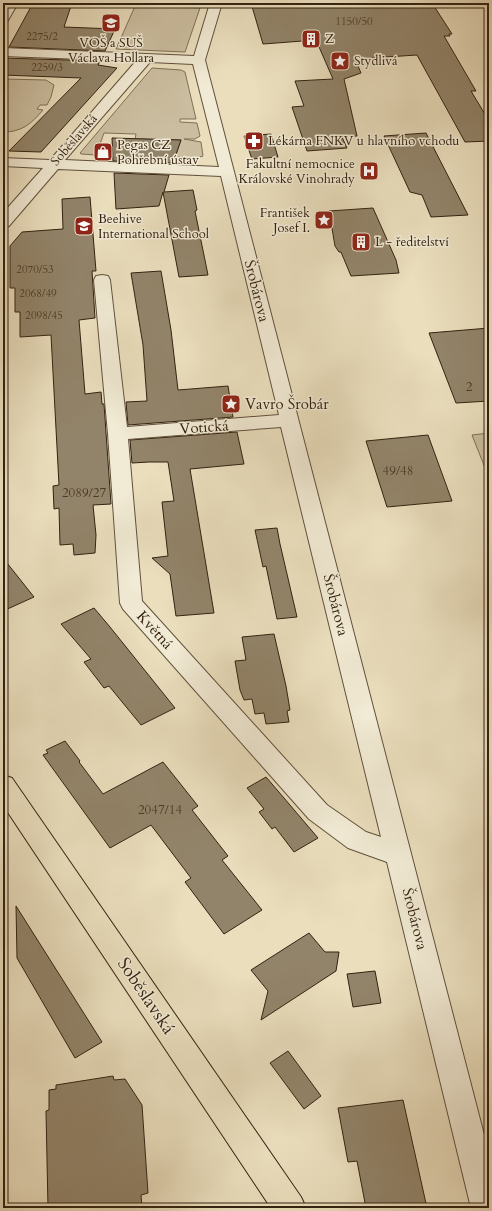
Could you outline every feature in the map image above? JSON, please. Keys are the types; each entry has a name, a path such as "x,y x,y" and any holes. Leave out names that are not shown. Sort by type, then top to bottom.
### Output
{"main road":[{"name":"Soběslavská","path":"3,785 290,1208"}],"street":[{"path":"3,18 12,3"},
{"path":"3,52 199,60 216,3"},
{"name":"Soběslavská","path":"3,223 146,58"},
{"name":"Šrobárova","path":"199,60 487,1208"},
{"path":"3,162 227,172"},
{"name":"Květná","path":"102,280 118,434 131,603 318,812 357,840 399,855"},
{"name":"Votická","path":"118,434 290,420"}],"shaded area":[{"path":"136,4 200,8 185,52 116,49"},
{"path":"152,68 181,70 185,72 196,119 180,119 180,122 197,123 200,136 195,139 184,139 201,142 203,156 197,158 175,157 181,140 135,139 136,134 104,133 96,155 81,154 80,153"},
{"path":"3,79 46,80 54,85 47,105 40,105 37,109 43,110 39,115 26,126 16,131 3,132"},
{"path":"489,433 489,478 472,435"}],"building":[{"path":"33,3 72,3 64,27 115,29 105,51 9,47"},
{"path":"251,3 427,3 429,6 434,6 452,34 449,34 450,36 444,36 476,91 471,91 489,121 489,141 465,142 417,55 355,59 361,73 344,79 357,136 342,137 347,148 307,151 292,107 304,106 295,81 333,79 316,40 263,44"},
{"path":"3,58 100,61 98,65 117,68 41,152 9,151 81,78 3,75"},
{"path":"426,133 468,215 431,217 422,195 410,192 384,136"},
{"path":"271,134 278,157 252,159 244,136"},
{"path":"112,138 181,140 173,163 113,161"},
{"path":"114,173 169,175 164,192 193,190 197,210 195,211 208,275 179,277 163,192 159,206 116,209"},
{"path":"90,197 96,271 92,271 95,318 79,320 85,394 101,392 102,404 104,404 111,504 93,505 96,535 95,553 74,555 73,544 60,545 59,508 54,509 53,486 59,485 51,335 20,337 20,312 15,312 15,288 10,288 10,246 22,232 63,229 62,199"},
{"name":"L - ředitelství","path":"373,208 396,260 399,273 351,276 341,252 339,252 335,246 329,211"},
{"path":"161,271 171,330 178,390 228,386 233,417 128,425 126,402 147,401 143,345 131,273"},
{"path":"489,328 489,401 456,403 429,333"},
{"path":"237,432 244,464 190,469 214,613 176,616 170,574 152,558 168,556 162,502 174,501 168,462 132,463 130,440"},
{"path":"428,435 452,501 387,507 366,441"},
{"path":"277,528 297,617 277,619 266,566 263,567 255,530"},
{"path":"3,558 34,597 3,611"},
{"path":"94,608 175,708 141,725 109,686 104,688 84,662 91,659 61,624"},
{"path":"274,634 286,686 290,710 287,711 289,722 266,724 264,713 255,714 252,699 244,700 240,690 235,661 246,660 242,637"},
{"path":"65,741 103,794 163,762 198,806 192,810 228,856 222,860 262,910 224,934 185,882 191,878 151,825 110,848 43,755 48,753 46,750"},
{"path":"266,777 318,838 294,852 275,827 272,829 259,812 264,809 247,788"},
{"path":"16,906 102,1042 75,1058 17,958"},
{"path":"309,933 325,952 339,952 336,971 261,1020 268,991 251,970"},
{"path":"375,971 381,1003 353,1007 347,974"},
{"path":"288,1051 321,1096 304,1109 270,1063"},
{"path":"113,1076 114,1080 125,1079 142,1105 148,1193 141,1195 142,1208 48,1208 46,1111 49,1110 49,1090 56,1089 56,1085"},
{"path":"403,1100 427,1208 366,1208 357,1161 348,1162 338,1108"}],"place":[{"name":"VOŠ a SUŠ Václava Hollara","path":"111,23"},
{"name":"Z","path":"311,39"},
{"name":"Stydlivá","path":"340,61"},
{"name":"Lékárna FNKV u hlavního vchodu","path":"254,141"},
{"name":"Pegas CZ Pohřební ústav","path":"103,152"},
{"name":"Fakultní nemocnice Královské Vinohrady","path":"369,171"},
{"name":"František Josef I.","path":"324,220"},
{"name":"Beehive International School","path":"84,226"},
{"name":"L - ředitelství","path":"361,242"},
{"name":"Vavro Šrobár","path":"231,404"}]}
